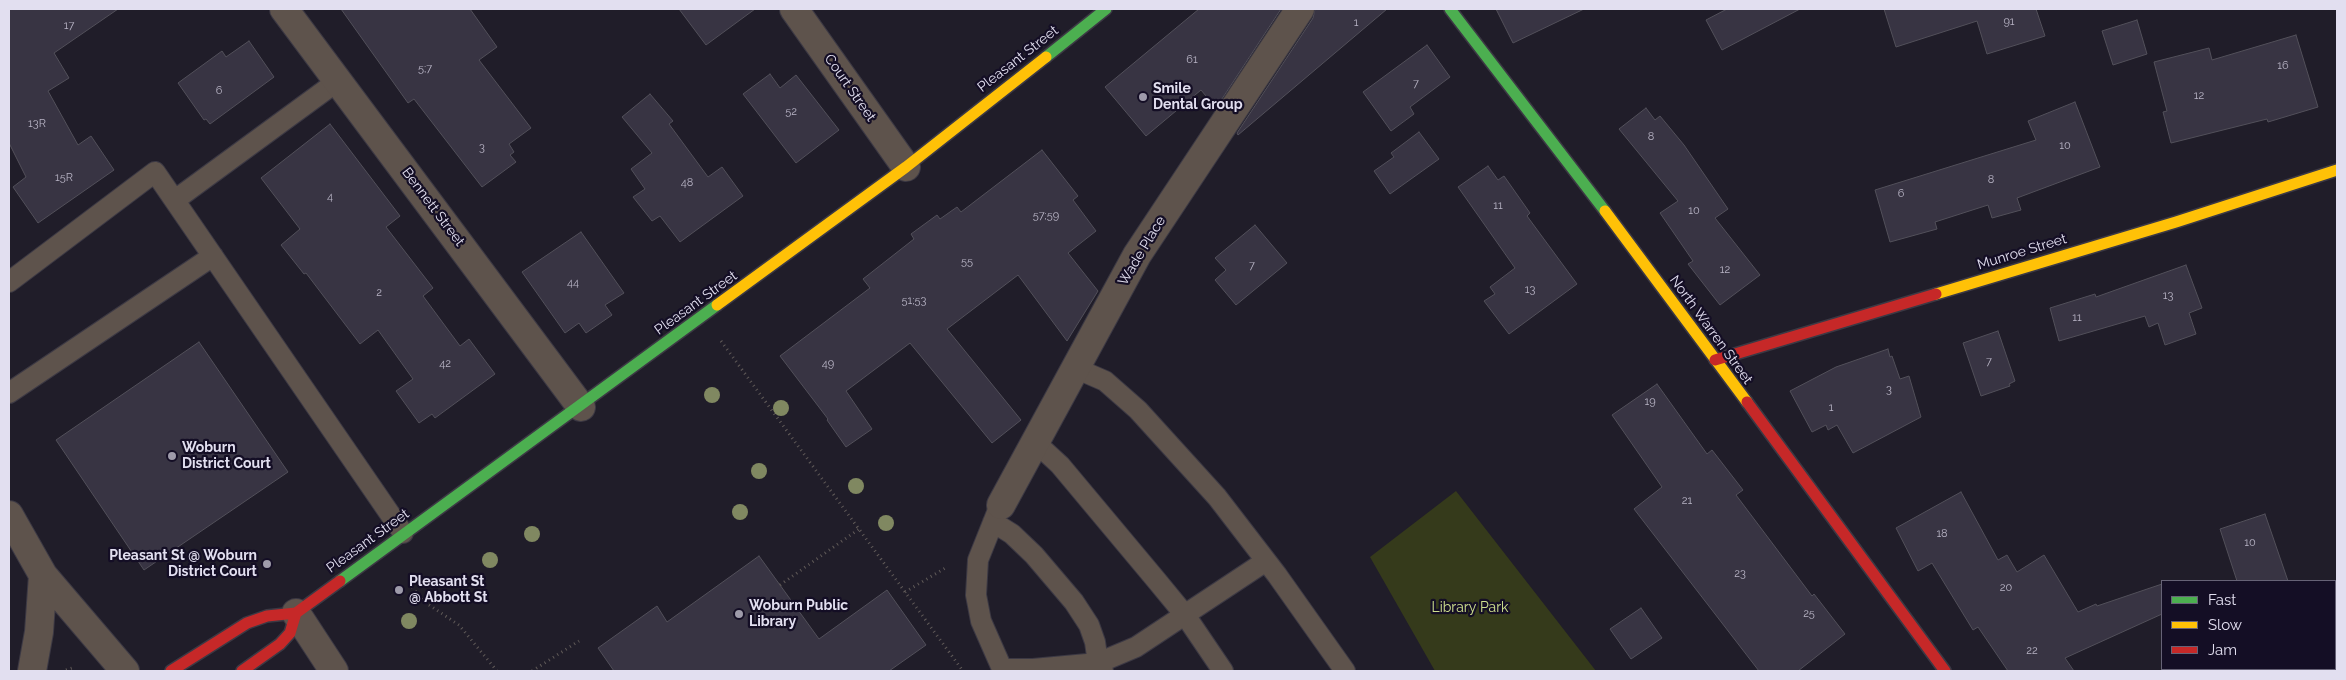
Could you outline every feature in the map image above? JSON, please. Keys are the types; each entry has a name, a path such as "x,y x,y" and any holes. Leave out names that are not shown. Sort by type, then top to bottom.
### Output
{"street":[{"name":"Bennett Street","path":"284,9 339,80 581,406"},
{"name":"Court Street","path":"794,9 906,167"},
{"name":"Pleasant Street","path":"296,613 906,167 1106,9"},
{"name":"Wade Place","path":"997,513 1137,255 1300,9"},
{"name":"North Warren Street","path":"1450,9 1585,183 1945,671"},
{"name":"Munroe Street","path":"1715,360 2166,225 2337,170"},
{"path":"9,515 43,575 125,671"},
{"path":"32,671 40,632 43,575"},
{"path":"170,671 247,623 267,616 296,613"},
{"path":"242,671 280,644 290,633 296,613"},
{"path":"296,613 334,671"}],"lane":[{"path":"175,200 339,80"},
{"path":"10,279 154,172 404,534"},
{"path":"9,392 213,256"},
{"path":"1075,368 1105,381 1138,410 1217,498 1266,561 1345,671"},
{"path":"1035,442 1060,465 1185,616 1223,671"},
{"path":"997,513 978,560 976,595 980,621 1003,670 1101,667 1185,616 1266,561"},
{"path":"997,513 1012,534 1034,555 1074,602 1089,625 1101,667"}],"path":[{"path":"703,317 963,671"},
{"path":"780,585 858,529"},
{"path":"905,592 949,566 978,560"},
{"path":"409,583 423,601 459,625 497,671"},
{"path":"532,671 579,641"}],"green space":[{"name":"Library Park","path":"1456,491 1596,671 1435,671 1370,557"}],"building":[{"path":"9,9 118,9 54,53 69,78 48,91 78,145 91,136 114,170 38,223 13,187 26,177 9,143"},
{"path":"341,9 470,9 497,47 479,60 531,128 509,144 514,152 510,155 516,162 482,187 414,99 408,103"},
{"path":"679,9 755,9 706,45"},
{"path":"1199,9 1281,9 1216,108 1201,90 1146,136 1105,87"},
{"path":"1315,9 1387,9 1238,135 1237,133 1313,18"},
{"path":"1496,9 1584,9 1513,43"},
{"path":"1727,9 1800,9 1722,50 1706,20"},
{"path":"1884,9 2036,9 2045,36 1987,54 1977,21 1896,47"},
{"path":"2137,20 2147,54 2113,65 2102,31"},
{"path":"2296,35 2318,107 2268,122 2267,119 2171,143 2163,112 2167,111 2154,62 2209,48 2212,60"},
{"path":"249,41 274,77 210,124 206,119 204,120 178,83 222,51 226,57"},
{"path":"1427,45 1450,77 1410,107 1414,114 1391,131 1363,92"},
{"path":"770,74 780,88 796,75 839,130 796,163 743,94"},
{"path":"650,94 673,121 669,124 708,177 722,167 743,196 680,242 660,216 652,221 633,197 645,189 631,169 652,153 622,117"},
{"path":"2075,102 2100,167 2017,198 2021,210 1992,218 1988,205 1935,222 1937,229 1890,242 1875,190 2036,140 2028,121"},
{"path":"1646,108 1655,120 1660,116 1684,145 1728,209 1715,218 1760,275 1720,305 1688,264 1693,261 1660,213 1678,201 1619,129"},
{"path":"330,124 400,216 386,227 433,288 423,296 460,346 469,339 495,374 435,418 432,414 419,423 396,391 413,379 378,330 360,344 306,273 304,274 281,245 300,229 261,178"},
{"path":"1419,132 1439,159 1390,194 1374,171 1394,157 1391,153"},
{"path":"1042,150 1078,196 1073,200 1096,231 1068,253 1098,291 1067,341 1018,275 947,329 1021,420 992,443 910,343 846,391 872,429 846,447 828,419 780,356 870,288 863,279 914,239 911,234 937,215 940,219 957,207 961,212"},
{"path":"1488,166 1498,180 1504,176 1530,213 1527,216 1577,284 1509,334 1484,301 1495,294 1490,287 1515,268 1458,187"},
{"path":"1255,225 1287,263 1236,305 1215,280 1226,270 1215,258"},
{"path":"581,232 624,293 605,305 612,315 586,333 579,323 565,333 522,272"},
{"path":"2186,265 2202,308 2189,313 2196,334 2165,345 2158,323 2149,327 2145,316 2059,341 2050,308 2095,294 2096,297"},
{"path":"1998,331 2015,381 2009,384 2010,386 1981,396 1963,343"},
{"name":"Woburn District Court","path":"199,342 288,472 144,570 56,440"},
{"path":"1888,349 1900,379 1909,376 1921,417 1853,453 1837,425 1828,430 1826,425 1812,432 1790,391 1836,367"},
{"path":"1657,384 1707,454 1712,450 1743,490 1736,495 1812,596 1814,594 1845,634 1798,671 1759,671 1634,509 1662,487 1612,415"},
{"path":"1961,492 1998,560 2007,555 2017,572 2044,555 2078,612 2096,604 2097,606 2161,584 2161,614 2065,658 2074,671 2008,671 1978,627 1973,630 1932,563 1918,571 1896,528"},
{"path":"2265,514 2288,580 2237,580 2220,529"},
{"name":"Woburn Public Library","path":"759,556 819,639 887,590 926,645 889,671 614,671 598,648 657,606 667,622"},
{"path":"1641,608 1662,638 1631,659 1610,629"}],"traffic: fast":[{"path":"1046,57 1106,9"},
{"path":"1450,9 1605,211"},
{"path":"340,581 717,305"}],"traffic: slow":[{"path":"717,305 906,167 1046,57"},
{"path":"1936,294 2176,222 2337,170"},
{"path":"1605,211 1747,402"}],"traffic: jam":[{"path":"1715,360 1936,294"},
{"path":"1747,402 1945,671"},
{"path":"171,671 247,623 267,616 296,613 340,581"},
{"path":"242,671 280,644 290,633 296,613"}],"place":[{"name":"Smile Dental Group","path":"1143,97"},
{"name":"Woburn District Court","path":"172,456"},
{"name":"Pleasant St @ Woburn District Court","path":"267,564"},
{"name":"Pleasant St @ Abbott St","path":"399,590"},
{"name":"Woburn Public Library","path":"739,614"}]}
